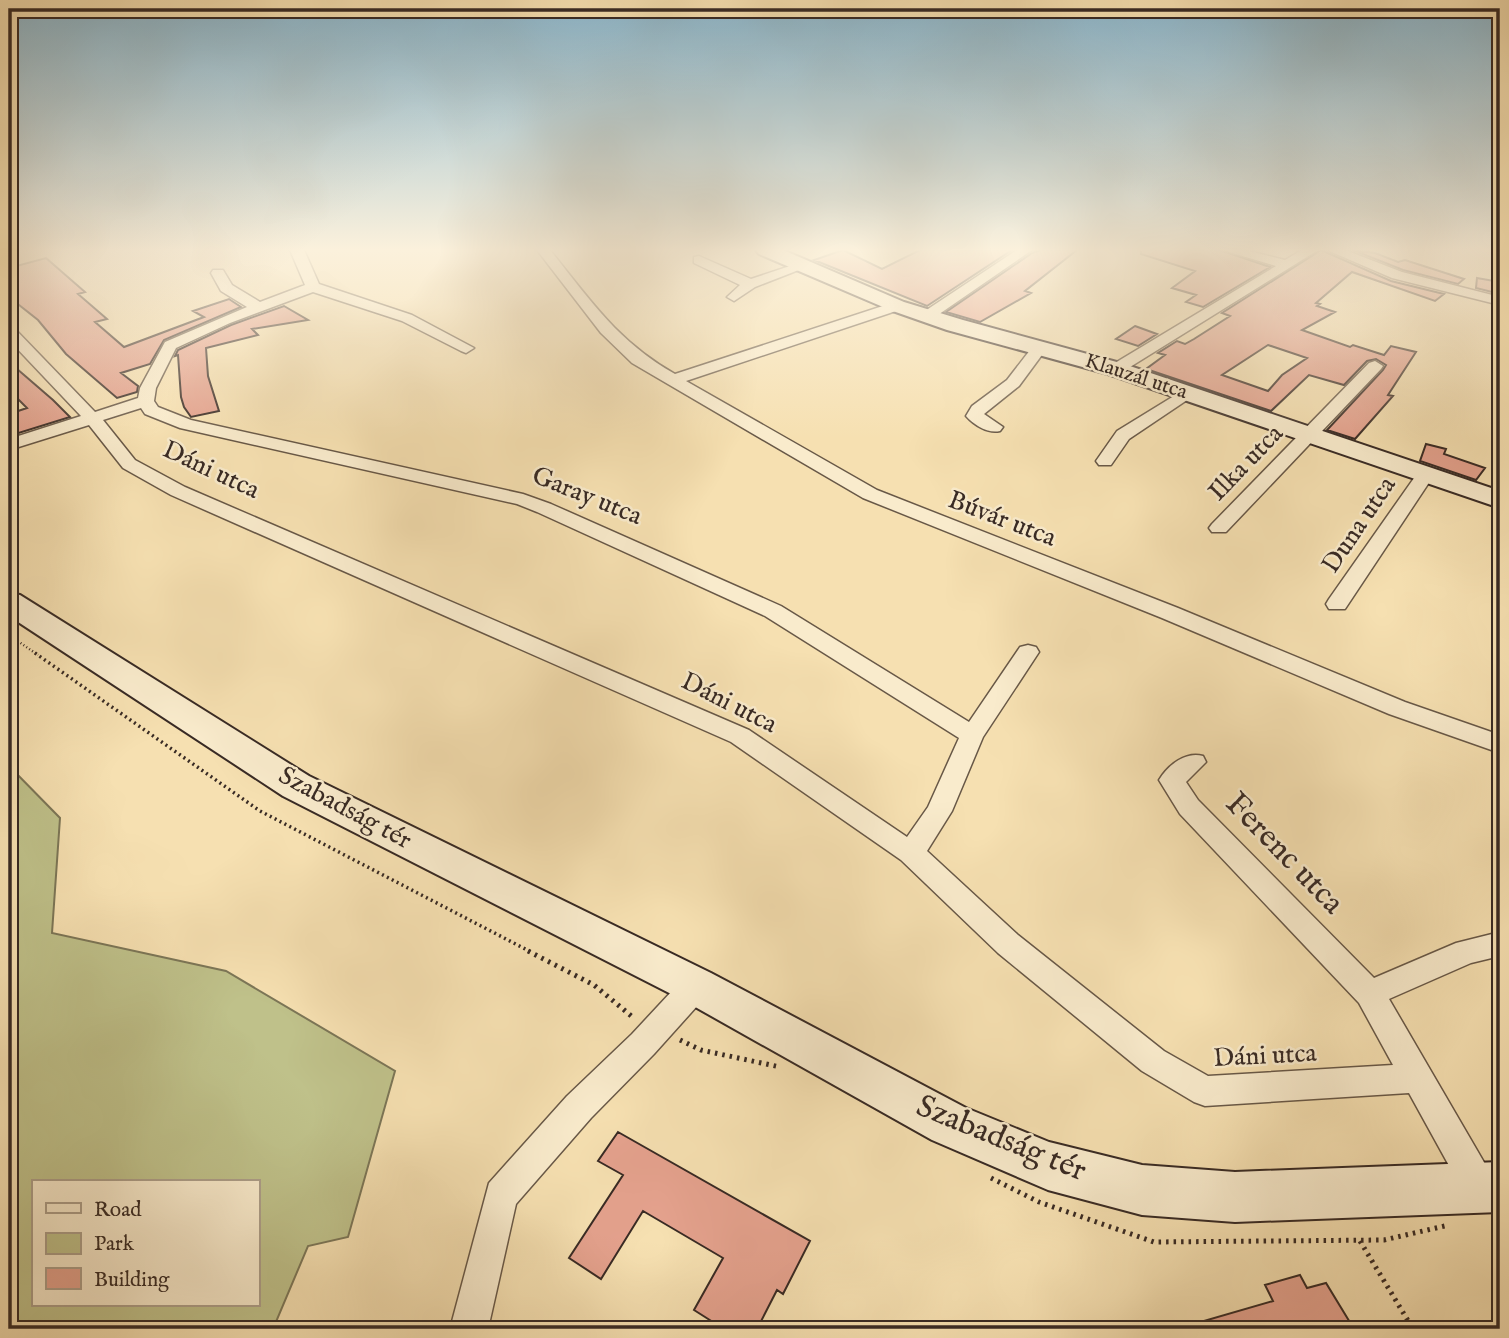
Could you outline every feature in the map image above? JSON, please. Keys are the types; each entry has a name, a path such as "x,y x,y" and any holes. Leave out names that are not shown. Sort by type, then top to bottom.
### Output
{"street":[{"path":"9,445 146,401 148,388 170,345 247,312"},
{"path":"388,312 466,348"},
{"name":"Búvár utca","path":"592,312 606,330 638,360 870,495 1170,613 1397,709 1500,744"},
{"path":"671,380 877,312"},
{"name":"Klauzál utca","path":"916,312 1116,369 1500,500"},
{"path":"926,316 931,312"},
{"path":"1116,369 1209,312"},
{"path":"369,324 396,315"},
{"name":"Dáni utca","path":"9,331 93,419 129,464 169,485 740,736 911,853 1008,944 1153,1060 1205,1091 1418,1077"},
{"path":"994,427 975,416 978,410 1013,383 1039,348"},
{"path":"1310,435 1375,366"},
{"path":"1105,461 1123,435 1187,393"},
{"name":"Garay utca","path":"146,401 151,410 186,424 523,500 544,508 773,611 972,736"},
{"name":"Ilka utca","path":"1219,528 1310,435"},
{"name":"Duna utca","path":"1337,604 1425,475"},
{"name":"Szabadság tér","path":"9,602 296,786 696,986 949,1124 1048,1166 1142,1190 1235,1197 1479,1199"},
{"path":"911,853 939,811 972,736 1028,652"},
{"name":"Ferenc utca","path":"1194,762 1172,780 1189,807 1370,994 1418,1077 1479,1199"},
{"path":"1370,994 1466,952 1500,944"},
{"path":"469,1329 501,1195 579,1107 696,986"}],"path":[{"path":"9,635 260,811 594,985 635,1018 657,1029 701,1050 782,1068"},
{"path":"990,1178 1039,1202 1154,1242 1384,1240 1479,1199"},
{"path":"1359,1240 1413,1329"}],"green space":[{"path":"9,766 60,818 52,933 226,971 395,1071 348,1237 308,1246 273,1329 9,1329"}],"building":[{"path":"28,312 99,312 107,319 95,322 124,347 204,317 196,312 228,312 164,340 150,364 121,373 138,386 137,392 117,398 66,354"},
{"path":"266,312 295,312 308,320 252,329 258,335 206,348 208,376 219,411 191,417 181,397 178,355 175,356 178,350 231,325"},
{"path":"947,312 997,312 980,322"},
{"path":"1334,312 1302,330 1350,347 1353,345 1384,355 1391,346 1416,352 1388,395 1393,396 1355,439 1327,430 1383,370 1386,365 1376,359 1367,361 1344,385 1309,375 1271,411 1146,369 1165,355 1158,353 1177,341 1185,344 1230,316 1222,313","holes":["1268,345 1307,358 1282,375 1268,391 1222,375"]},
{"path":"1135,326 1157,334 1138,346 1116,339"},
{"path":"9,362 70,417 9,436 9,414 27,408 9,390"},
{"path":"1426,444 1446,449 1444,454 1485,468 1476,480 1420,461"},
{"path":"618,1132 810,1241 783,1294 777,1290 757,1329 724,1329 694,1310 723,1258 643,1211 601,1279 569,1258 623,1175 598,1161"},
{"path":"1300,1275 1307,1288 1326,1283 1354,1329 1190,1329 1190,1325 1273,1301 1265,1285"}]}
